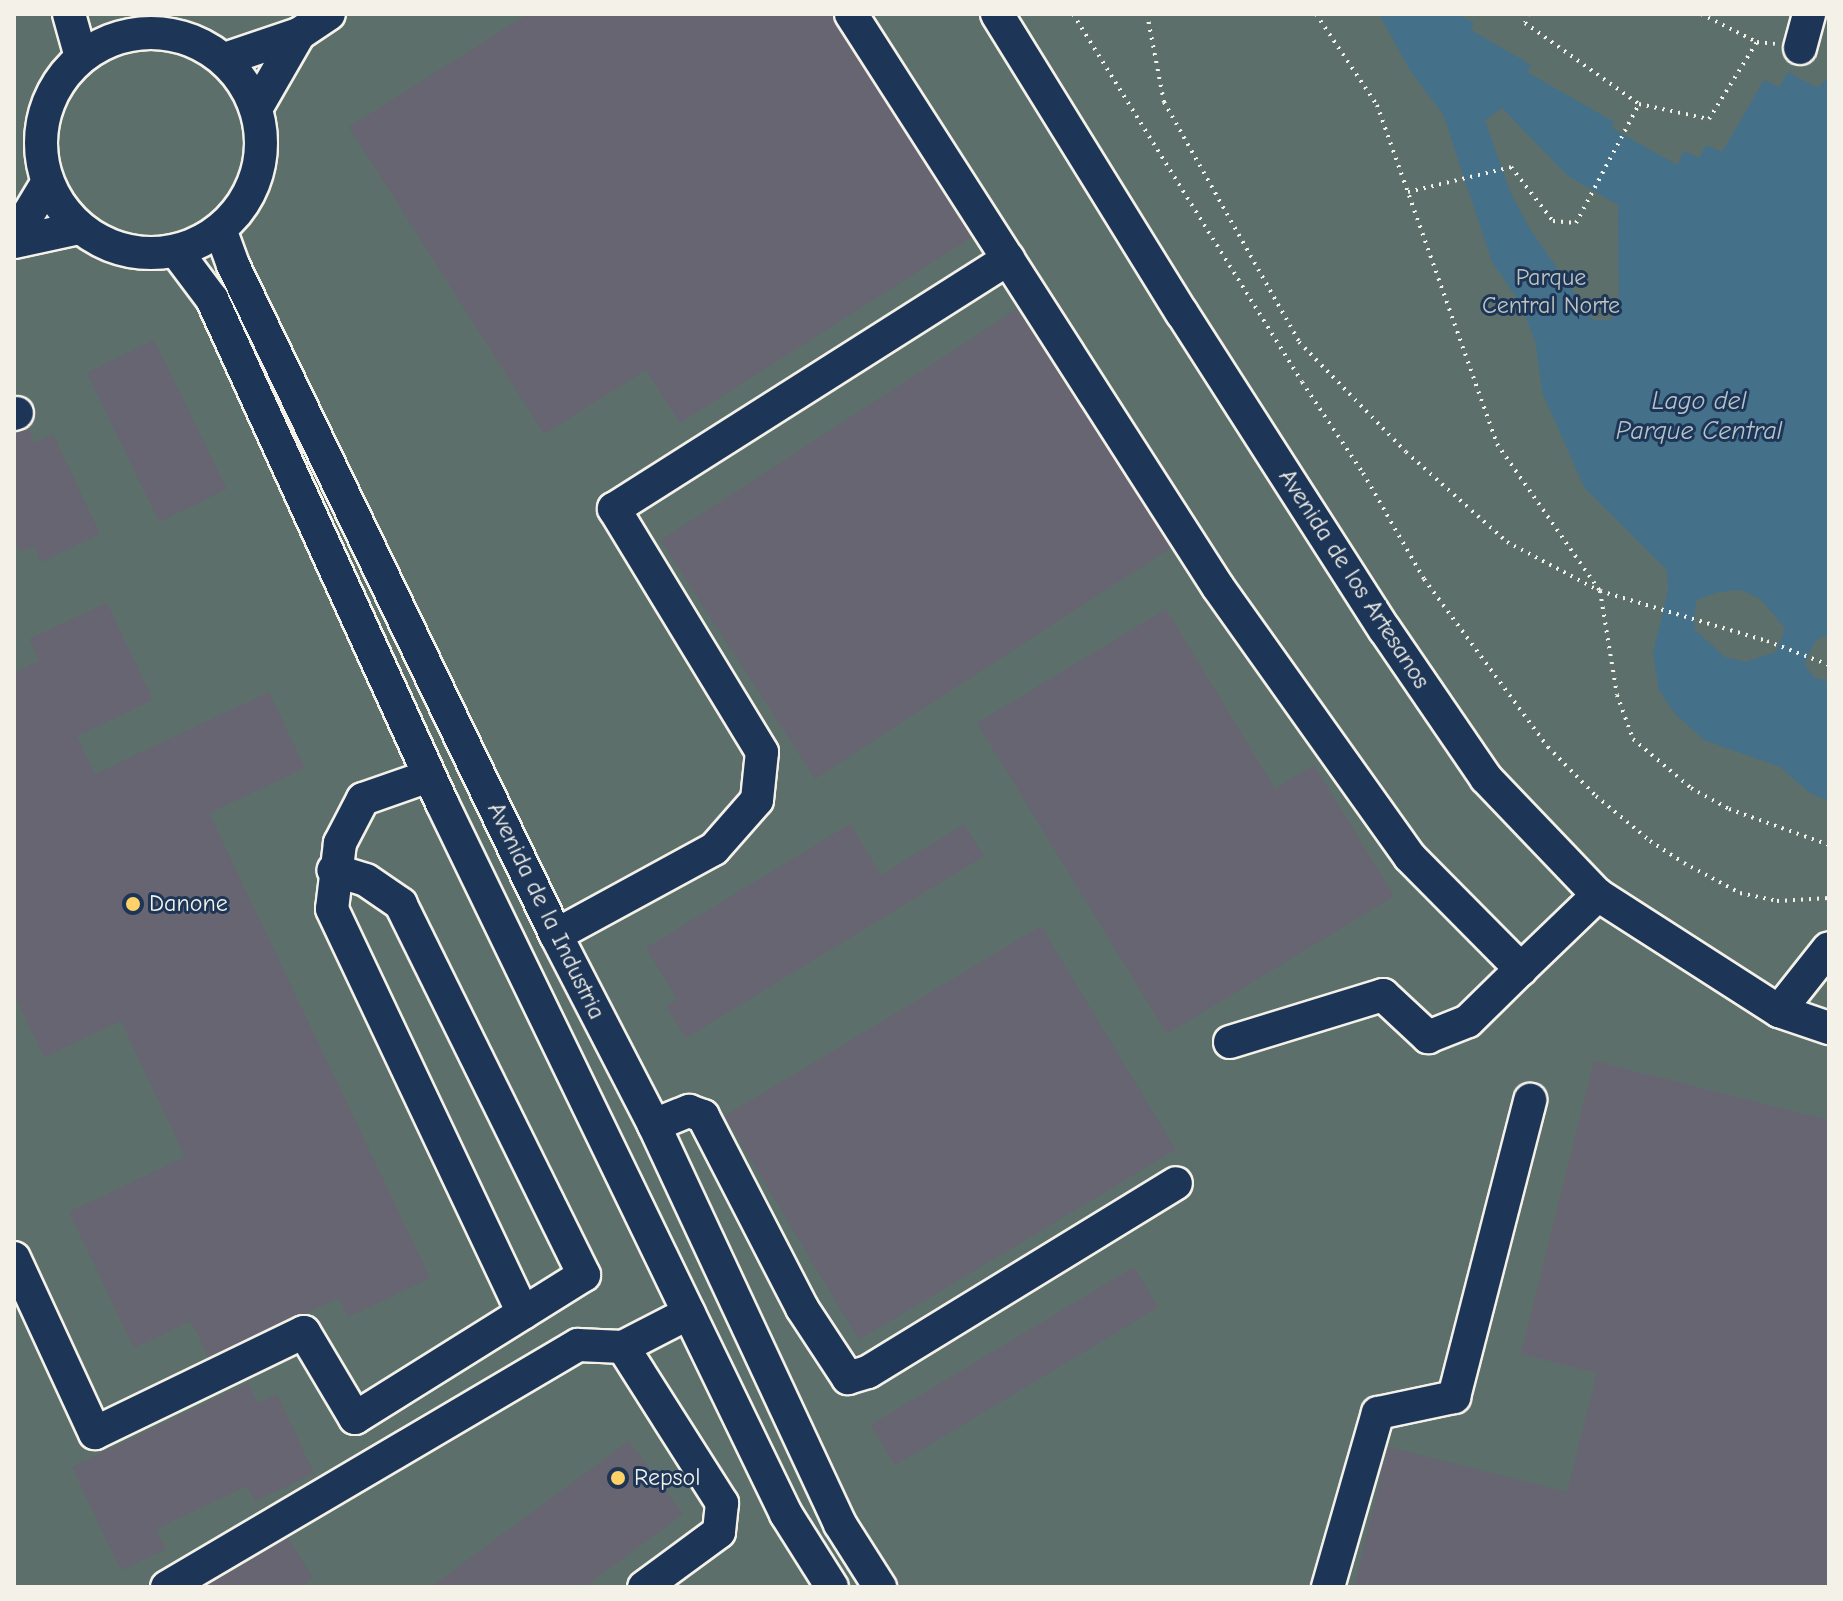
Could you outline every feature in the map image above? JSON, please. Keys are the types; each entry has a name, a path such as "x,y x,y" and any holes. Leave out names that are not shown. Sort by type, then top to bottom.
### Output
{"street":[{"path":"69,14 81,57"},
{"path":"225,59 299,34 329,14"},
{"path":"851,14 1218,587 1410,857 1521,969"},
{"name":"Avenida de los Artesanos","path":"997,14 1233,392 1477,766 1598,895 1779,1011 1829,1028"},
{"path":"1800,48 1809,14"},
{"path":"120,25 195,40 225,59 244,81 257,107 262,141 258,174 243,204 220,229 176,251 142,253 109,245 79,228 60,207 47,183 40,149 44,115 58,83 81,57 120,25"},
{"path":"257,107 299,34"},
{"path":"14,240 47,183"},
{"path":"14,240 79,228"},
{"name":"Avenida de la Industria","path":"220,229 233,265 556,935 654,1125 840,1524 880,1587"},
{"name":"Avenida de la Industria","path":"176,251 212,299 429,776 786,1514 832,1587"},
{"path":"556,935 714,849 757,800 762,752 614,509 1008,259"},
{"path":"429,776 363,799 340,843 334,870 332,909 523,1313"},
{"path":"14,1258 95,1433 304,1332 355,1418 584,1275 401,904 366,880 334,870"},
{"path":"1230,1042 1383,995 1428,1037 1468,1021 1598,895"},
{"path":"1779,1011 1829,948"},
{"path":"1328,1587 1378,1413 1454,1397 1530,1100"},
{"path":"654,1125 689,1111 703,1116 802,1308 848,1378 868,1372 1176,1183"},
{"path":"167,1587 578,1345 623,1347 689,1313"},
{"path":"623,1347 722,1503 719,1532 644,1587"}],"path":[{"path":"1073,14 1363,473 1424,579 1548,747 1596,796 1650,841 1684,863 1740,893 1777,901 1829,898"},
{"path":"1147,14 1164,102 1299,342 1406,452 1507,542 1600,591 1767,641 1829,665"},
{"path":"1316,14 1377,105 1497,444 1600,591 1617,695 1633,739 1691,788 1729,809 1829,845"},
{"path":"1528,14 1525,23 1639,104 1709,119 1757,42"},
{"path":"1701,14 1757,42 1800,48"},
{"path":"1408,192 1511,167 1553,221 1576,223 1639,104"}],"green space":[{"name":"Parque Central Norte","path":"14,14 1829,14 1829,1587 14,1587"}],"water":[{"name":"Lago del Parque Central","path":"1379,14 1458,14 1474,23 1471,30 1531,65 1527,72 1614,122 1612,128 1677,165 1684,151 1699,158 1706,145 1722,152 1764,80 1779,87 1788,72 1818,88 1829,76 1829,637 1821,637 1814,643 1805,664 1813,677 1829,682 1829,801 1810,793 1780,767 1704,740 1675,714 1659,690 1653,653 1668,590 1667,570 1584,487 1542,392 1536,344 1521,304 1492,262 1443,114 1411,72","holes":["1502,108 1568,176 1618,205 1619,313 1608,320 1593,320 1530,229 1511,194 1485,120","1741,590 1760,599 1785,628 1776,652 1745,662 1725,657 1694,629 1696,600 1719,592"]}],"building":[{"path":"528,14 831,14 972,237 680,423 646,370 544,434 349,127"},
{"path":"1017,309 1172,547 815,779 661,540"},
{"path":"154,340 227,489 159,522 87,373"},
{"path":"28,428 34,443 53,434 100,534 41,562 34,546 20,552 14,540 14,434"},
{"name":"Danone","path":"107,603 153,700 77,736 95,774 269,692 305,768 209,813 430,1278 348,1317 339,1298 208,1357 191,1321 134,1348 69,1212 185,1157 121,1021 44,1057 14,994 14,673 39,661 29,639"},
{"path":"1166,609 1275,789 1314,765 1394,896 1167,1034 977,723"},
{"path":"850,824 881,875 964,824 984,856 686,1038 666,1006 677,999 646,948"},
{"path":"1041,926 1175,1150 859,1340 725,1116"},
{"path":"1594,1061 1829,1120 1829,1587 1354,1587 1388,1447 1567,1492 1597,1373 1521,1354"},
{"path":"1134,1267 1158,1307 895,1465 871,1425"},
{"path":"248,1383 258,1403 277,1394 314,1473 255,1501 247,1486 156,1529 166,1549 121,1570 72,1467"},
{"name":"Repsol","path":"629,1441 683,1514 584,1587 431,1587"},
{"path":"288,1538 313,1578 299,1587 204,1587"}],"place":[{"name":"Danone","path":"133,904"},
{"name":"Repsol","path":"618,1478"}]}
